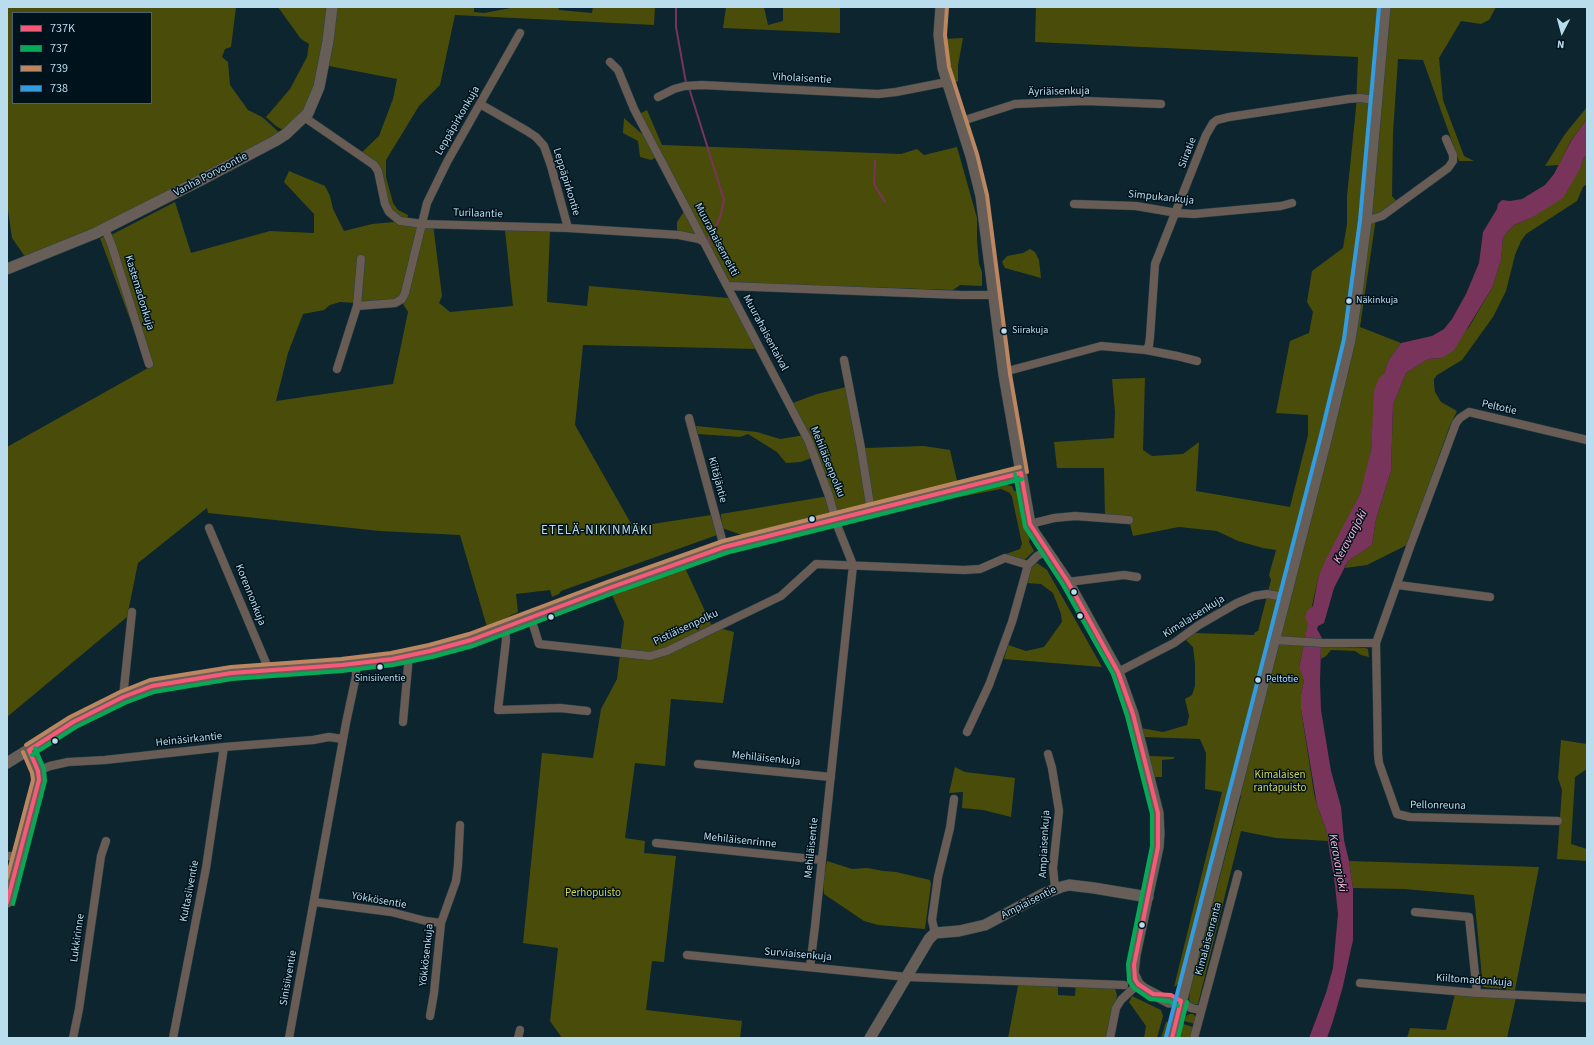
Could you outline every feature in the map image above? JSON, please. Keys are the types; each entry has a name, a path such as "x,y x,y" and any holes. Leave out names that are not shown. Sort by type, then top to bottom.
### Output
{"street":[{"name":"Vanha Porvoontie","path":"7,269 105,229 286,134 304,117 314,102 319,87 328,41 332,7"},
{"path":"941,7 940,42 943,68 971,156 981,196 1004,372 1030,524 1068,582 1118,672 1132,714 1158,814 1158,847 1134,965 1134,973 1138,984 1153,994 1169,1002 1181,1001 1191,1008 1201,1010"},
{"path":"1172,1038 1341,380 1354,318 1366,221 1385,7"},
{"name":"Leppäpirkonkuja","path":"357,306 395,303 402,299 405,293 427,204 446,162 520,33"},
{"name":"Muurahaisenreitti","path":"610,62 618,70 634,110 728,286 995,294"},
{"name":"Viholaisentie","path":"658,97 679,87 702,85 871,94 896,92 947,82"},
{"name":"Siiratie","path":"1146,350 1149,345 1150,337 1155,264 1158,253 1176,213 1206,135 1213,123 1217,120 1229,117 1348,99 1360,98 1376,100"},
{"name":"Äyriäisenkuja","path":"960,122 1015,104 1086,102 1162,104"},
{"name":"Leppäpirkontie","path":"480,104 526,130 536,137 544,146 568,228"},
{"name":"Turilaantie","path":"304,117 374,165 378,170 385,204 389,212 400,221 423,224 568,228 683,235 699,239 704,242"},
{"path":"1366,221 1382,216 1448,168 1453,161 1453,155 1446,139"},
{"name":"Simpukankuja","path":"1074,204 1136,206 1176,213 1200,214 1281,206 1292,203"},
{"name":"Kastemadonkuja","path":"105,229 112,246 149,364"},
{"path":"337,369 357,306 361,259"},
{"name":"Muurahaisentaival","path":"728,286 783,391"},
{"path":"1004,372 1102,346 1146,350 1197,361"},
{"path":"844,360 861,448 871,511"},
{"name":"Mehiläisenpolku","path":"783,391 809,442 830,496 836,520 853,565"},
{"name":"Peltotie","path":"1376,644 1456,423 1464,414 1469,412 1587,440"},
{"name":"Kiitäjäntie","path":"689,418 724,547"},
{"path":"7,763 73,722 123,697 152,686 231,673 356,663 409,655 471,640 623,582 724,547 1021,473"},
{"path":"1030,524 1054,518 1075,516 1129,520"},
{"name":"Korennonkuja","path":"209,528 269,670"},
{"path":"967,732 998,660 1012,622 1028,564 1037,556 1047,551"},
{"path":"853,565 964,570 980,569 1005,558 1028,564"},
{"name":"Pistiäisenpolku","path":"532,618 539,644 650,656 667,651 781,596 816,564 853,565"},
{"name":"Mehiläisentie","path":"810,967 853,565"},
{"path":"1068,582 1124,575 1137,577"},
{"path":"1398,585 1490,597"},
{"name":"Kimalaisenkuja","path":"1118,672 1174,643 1199,625 1236,603 1254,596 1267,594 1285,597"},
{"path":"123,697 132,612"},
{"path":"505,627 506,640 498,710 560,708 587,712"},
{"path":"1275,640 1376,644"},
{"name":"Pellonreuna","path":"1376,644 1379,763 1397,814 1410,817 1558,821"},
{"path":"403,722 409,655"},
{"name":"Sinisiiventie","path":"289,1038 343,739 356,676 356,663"},
{"name":"Heinäsirkantie","path":"38,771 50,766 68,762 105,760 313,740 329,737 343,739"},
{"name":"Kultasiiventie","path":"173,1038 206,868 224,748"},
{"path":"7,902 13,856 39,780 38,771 29,750"},
{"name":"Ampiaisenkuja","path":"1048,754 1052,768 1059,811 1053,868 1055,888"},
{"name":"Mehiläisenkuja","path":"698,764 831,777"},
{"path":"870,1038 928,939 935,933 932,920 938,877 951,822 954,799"},
{"name":"Yökkösenkuja","path":"430,1016 434,993 441,923 456,881 460,842 460,825"},
{"name":"Lukkirinne","path":"73,1038 79,1009 102,856 106,841"},
{"name":"Mehiläisenrinne","path":"656,844 822,860"},
{"name":"Kimalaisenranta","path":"1194,1038 1238,874"},
{"name":"Ampiaisentie","path":"935,933 959,931 985,925 1055,888 1069,885 1148,897"},
{"name":"Yökkösentie","path":"314,902 391,912 426,921 441,923"},
{"path":"1415,912 1469,917 1477,993"},
{"name":"Surviaisenkuja","path":"686,955 907,977 1124,985"},
{"name":"Kiiltomadonkuja","path":"1360,983 1477,993 1587,998"},
{"path":"1110,1038 1116,1008 1121,1000 1138,984"}],"green space":[{"path":"7,7 236,7 231,47 225,49 222,57 228,62 230,85 248,110 262,117 280,133 95,229 26,258 12,238 7,203"},
{"path":"278,7 328,7 322,64 305,109 283,130 266,117 290,89 307,57 309,44 301,39"},
{"path":"337,7 474,7 474,12 484,13 516,7 558,7 559,10 592,13 593,7 655,7 654,25 455,15 440,85 419,106 386,160 386,177 393,203 398,210 408,215 407,222 433,224 442,296 439,303 450,312 513,306 505,230 550,231 547,302 587,306 589,286 729,298 758,349 583,345 575,425 633,527 711,515 717,535 561,591 559,594 552,597 550,590 516,594 518,612 487,627 460,535 380,531 208,513 207,508 138,563 127,617 7,717 7,447 148,368 100,238 111,235 175,202 191,253 270,231 314,233 314,214 284,182 289,171 325,186 330,196 333,209 344,231 372,224 394,222 378,170 360,154 379,136 393,99 397,79 329,66","holes":["399,297 408,312 393,384 276,401 288,353 303,314 324,310 330,305 340,302 357,303 392,300"]},
{"path":"726,7 764,7 768,25 783,21 783,7 840,7 840,33 723,28"},
{"name":"Kimalaisen rantapuisto","path":"1036,7 1496,7 1489,20 1481,24 1461,21 1439,58 1443,100 1464,156 1474,161 1459,161 1423,60 1398,59 1393,133 1392,196 1398,203 1376,218 1360,327 1401,343 1388,361 1384,374 1375,391 1371,451 1367,471 1360,494 1318,578 1299,667 1304,680 1301,695 1301,709 1314,793 1326,829 1328,841 1276,838 1241,831 1198,1004 1191,1004 1189,1000 1190,990 1241,796 1231,793 1181,982 1174,987 1222,792 1205,789 1206,753 1200,739 1143,737 1141,728 1163,732 1187,725 1189,716 1185,699 1192,695 1195,686 1195,663 1193,647 1186,640 1194,633 1254,635 1255,632 1258,631 1271,580 1269,575 1276,550 1238,541 1217,531 1179,527 1133,536 1129,520 1105,518 1104,468 1057,468 1054,442 1114,438 1115,412 1112,379 1145,378 1143,450 1152,456 1183,454 1199,442 1196,491 1290,507 1308,435 1308,415 1276,413 1290,341 1309,333 1313,312 1307,302 1312,271 1343,248 1347,224 1347,196 1356,108 1358,57 1035,42"},
{"path":"963,38 958,65 958,82 950,80 944,39"},
{"path":"1587,107 1587,119 1570,142 1559,165 1545,166 1565,134"},
{"path":"647,110 662,145 901,154 917,149 924,155 957,147 977,218 977,241 979,264 982,272 982,286 960,285 953,290 730,283 661,155 651,160 640,157 638,141 623,133 624,118 642,134 644,126 639,114"},
{"path":"1587,154 1587,184 1583,187 1577,201 1526,234 1515,255 1506,291 1493,317 1462,360 1437,375 1434,379 1435,392 1441,402 1457,411 1449,428 1407,545 1367,565 1345,568 1348,561 1372,545 1376,519 1391,471 1393,405 1406,373 1428,359 1442,358 1469,327 1492,288 1501,260 1503,238 1507,232 1514,225 1531,218 1573,179"},
{"path":"685,210 698,235 677,235 677,222"},
{"path":"1030,249 1035,252 1039,260 1041,278 1005,268 1002,262 1007,256 1023,253"},
{"path":"846,387 864,448 924,446 950,450 958,485 876,506 872,503 834,511 742,535 722,528 721,514 829,496 814,457 801,462 786,463 777,452 748,434 740,437 698,434 696,426 757,432 780,439 805,435 790,404 817,394"},
{"path":"1000,485 1012,486 1014,491 1020,492 1030,535 1029,542 1034,551 1022,562 1003,555 1020,549 1022,544 1010,493 1001,489 960,497 959,494"},
{"path":"1037,563 1047,570 1102,667 1004,659 1008,645 1026,651 1044,647 1062,622 1061,614 1053,593 1041,584 1026,583 1030,569"},
{"name":"Perhopuisto","path":"685,568 712,626 734,632 723,703 671,699 665,766 635,763 625,838 645,841 644,853 676,856 664,962 652,961 646,1010 742,1021 740,1038 562,1038 550,1021 558,948 523,943 542,753 593,758 601,709 617,679 624,622 612,595"},
{"path":"1321,646 1365,648 1368,649 1369,657 1361,655 1355,651 1331,650 1321,659"},
{"path":"1561,740 1587,744 1587,769 1575,777 1571,844 1587,849 1587,861 1557,859 1562,790 1558,778"},
{"path":"1148,756 1175,757 1173,759 1162,760 1162,777 1153,777"},
{"path":"955,767 965,772 1015,778 1011,817 983,810 962,808 963,792 949,793"},
{"path":"827,861 852,869 867,868 896,872 930,880 931,884 925,929 878,925 864,921 824,894 823,882"},
{"path":"1349,861 1539,867 1515,990 1483,987 1474,895 1404,889 1353,888"},
{"path":"1019,981 1058,983 1058,995 1075,996 1076,983 1114,985 1117,995 1107,1038 1008,1038"},
{"path":"1455,994 1516,998 1507,1038 1407,1038 1410,1028 1446,1030"},
{"path":"1132,996 1161,1010 1163,1016 1157,1038 1144,1038 1146,1026 1129,1002"},
{"path":"1193,1014 1197,1018 1195,1024 1184,1021 1187,1015"},
{"path":"1166,1022 1169,1022 1166,1038 1161,1038"},
{"path":"1183,1024 1193,1027 1190,1038 1179,1038"}],"water":[{"name":"Keravanjoki","path":"1587,119 1587,154 1563,198 1531,218 1514,225 1507,232 1503,238 1501,260 1492,288 1454,350 1442,358 1428,359 1406,373 1393,405 1391,471 1376,519 1372,545 1348,561 1334,588 1324,623 1318,626 1317,629 1323,640 1321,646 1321,710 1331,771 1341,807 1344,840 1353,888 1353,940 1343,986 1327,1038 1309,1038 1326,993 1333,968 1338,914 1326,829 1317,805 1301,709 1301,695 1304,680 1299,668 1308,623 1305,618 1307,611 1313,606 1318,578 1325,561 1360,494 1371,451 1374,391 1379,378 1384,374 1388,361 1401,343 1432,336 1444,329 1452,319 1466,294 1479,263 1483,232 1497,209 1498,204 1502,200 1510,201 1522,199 1545,185 1554,174 1571,141"}],"waterway":[{"path":"676,7 676,27 686,83"},
{"path":"689,88 724,200 720,217 714,231 708,239 711,246"},
{"path":"875,161 874,184 885,202"}],"transit line":[{"name":"739","path":"947,7 945,35 949,67 977,154 987,195 1010,374 1027,472"},
{"name":"738","path":"1166,1037 1322,431 1344,339 1360,220 1379,7"},
{"name":"739","path":"26,745 70,717 120,692 150,680 231,667 341,659 391,653 429,645 469,634 607,582 723,541 1020,467"},
{"name":"737K","path":"1021,473 1030,524 1068,582 1118,672 1133,714 1158,813 1158,847 1134,965 1135,979 1138,984 1153,994 1171,995 1181,1001"},
{"name":"737K","path":"29,750 73,722 123,697 152,686 231,673 342,665 392,659 430,651 471,640 724,547 1021,473"},
{"name":"737","path":"1015,474 1025,527 1063,585 1113,674 1127,716 1152,814 1152,846 1128,964 1129,981 1134,988 1150,999 1169,1001 1178,1006"},
{"name":"737","path":"32,755 76,727 125,703 154,692 232,679 342,671 393,665 432,657 473,646 726,553 1022,479"},
{"name":"737","path":"13,904 45,781 44,769 35,748"},
{"name":"737K","path":"7,902 39,780 38,771 29,750"},
{"name":"739","path":"7,878 33,780 32,773 23,752"},
{"name":"737K","path":"1172,1038 1181,1001"},
{"name":"737","path":"1178,1038 1187,1002"}],"place":[{"name":"Näkinkuja","path":"1349,301"},
{"name":"Siirakuja","path":"1004,331"},
{"name":"Sinisiiventie","path":"380,667"},
{"name":"Peltotie","path":"1258,680"}],"district":[{"name":"ETELÄ-NIKINMÄKI","path":"597,531"}]}
